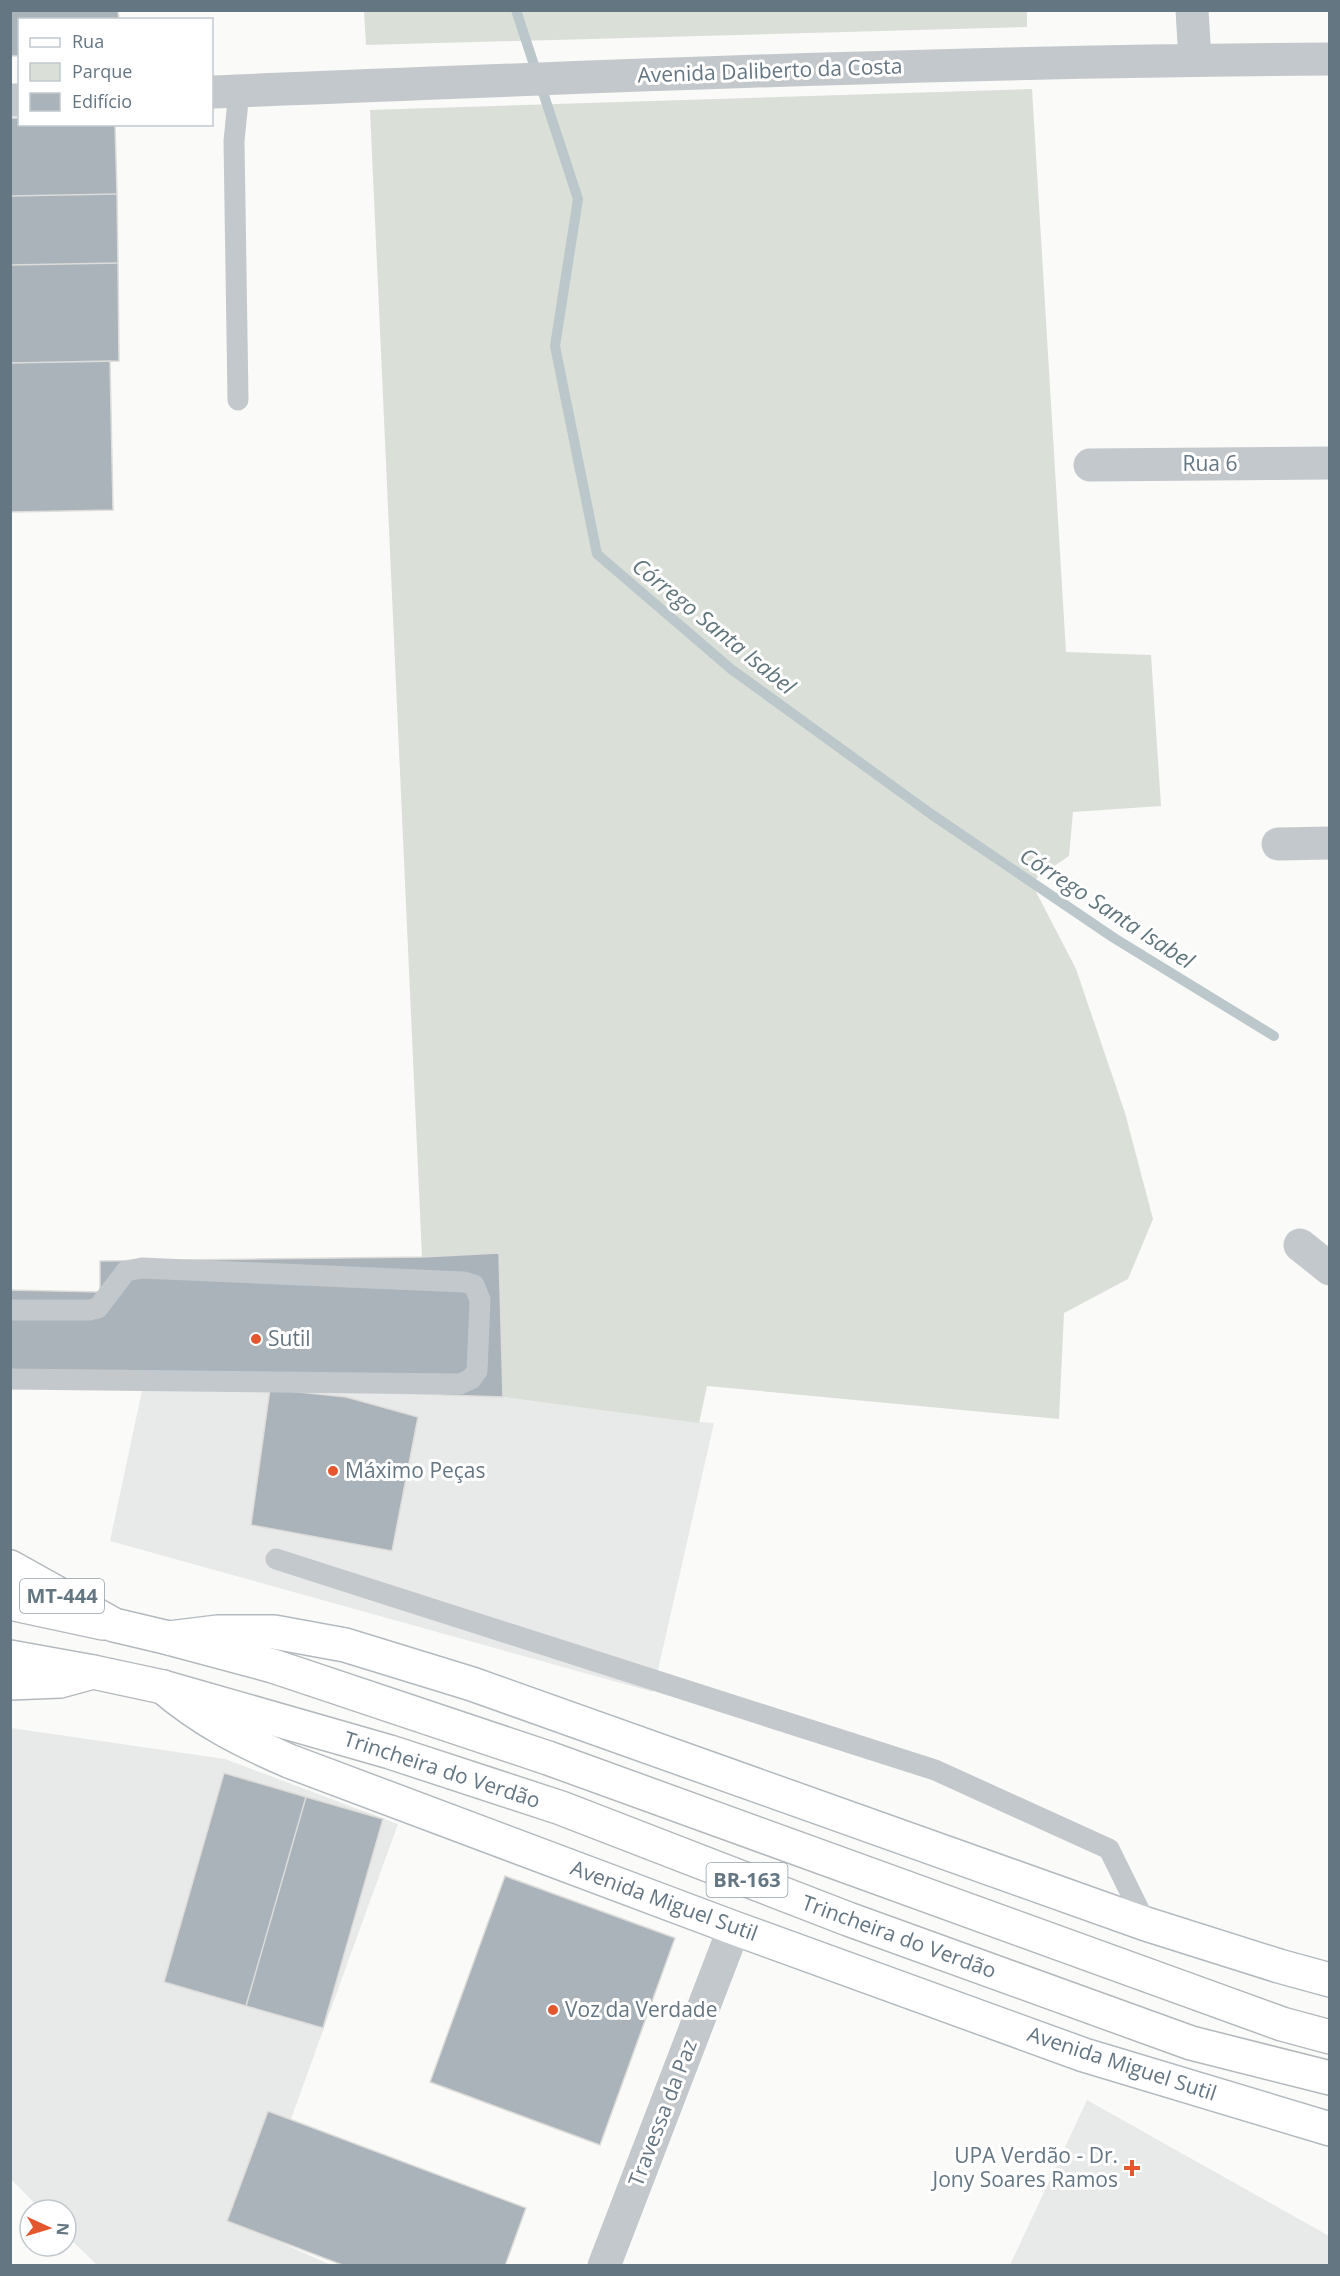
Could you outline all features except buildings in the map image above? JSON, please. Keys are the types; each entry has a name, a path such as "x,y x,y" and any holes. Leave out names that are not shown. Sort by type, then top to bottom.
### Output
{"main road":[{"name":"MT-444","path":"10,1567 114,1625"},
{"name":"BR-163","path":"10,1603 169,1638 273,1666 548,1758 1282,2024 1329,2037"},
{"path":"169,1638 218,1632 274,1632 345,1645 472,1684 1146,1924 1329,1980"},
{"name":"Avenida Miguel Sutil","path":"10,1656 163,1687 213,1725 289,1761 734,1928 1084,2055 1329,2129"},
{"path":"10,1683 60,1680 93,1672"},
{"name":"Trincheira do Verdão","path":"163,1687 390,1752 561,1808 849,1919 1191,2043 1329,2078"}],"street":[{"path":"1192,10 1195,60"},
{"name":"Avenida Daliberto da Costa","path":"225,91 566,77 1195,60 1329,59"},
{"name":"Rua 6","path":"1090,465 1329,463"},
{"path":"1278,844 1329,843"},
{"path":"1300,1245 1329,1269"},
{"name":"Travessa da Paz","path":"604,2265 734,1928"}],"lane":[{"path":"225,91 234,141 238,400"},
{"path":"10,1310 98,1308 126,1271 142,1268 464,1282 474,1285 480,1300 477,1371 471,1379 460,1384 10,1379"},
{"path":"276,1559 936,1770 1109,1849 1146,1924"}],"shaded area":[{"path":"143,1386 503,1397 714,1423 653,1692 110,1541"},
{"path":"11,1728 225,1759 398,1824 251,2229 331,2265 97,2265 78,2247 78,2198 29,2198 11,2179"},
{"name":"UPA Verdão - Dr. Jony Soares Ramos","path":"1087,2100 1329,2236 1329,2265 1010,2265"}],"green space":[{"path":"364,11 1027,11 1027,27 366,45"},
{"path":"1032,89 1066,652 1151,655 1161,806 1073,812 1069,856 1031,882 1076,969 1125,1113 1153,1219 1128,1279 1064,1313 1059,1419 707,1386 699,1423 503,1397 499,1253 422,1257 370,110"}],"waterway":[{"name":"Córrego Santa Isabel","path":"516,10 578,199 555,346 597,554 731,669 931,814 1114,938 1274,1036"}],"place":[{"name":"Sutil","path":"256,1339"},
{"name":"Máximo Peças","path":"333,1471"},
{"name":"Voz da Verdade","path":"553,2010"},
{"name":"UPA Verdão - Dr. Jony Soares Ramos","path":"1132,2168"}]}
